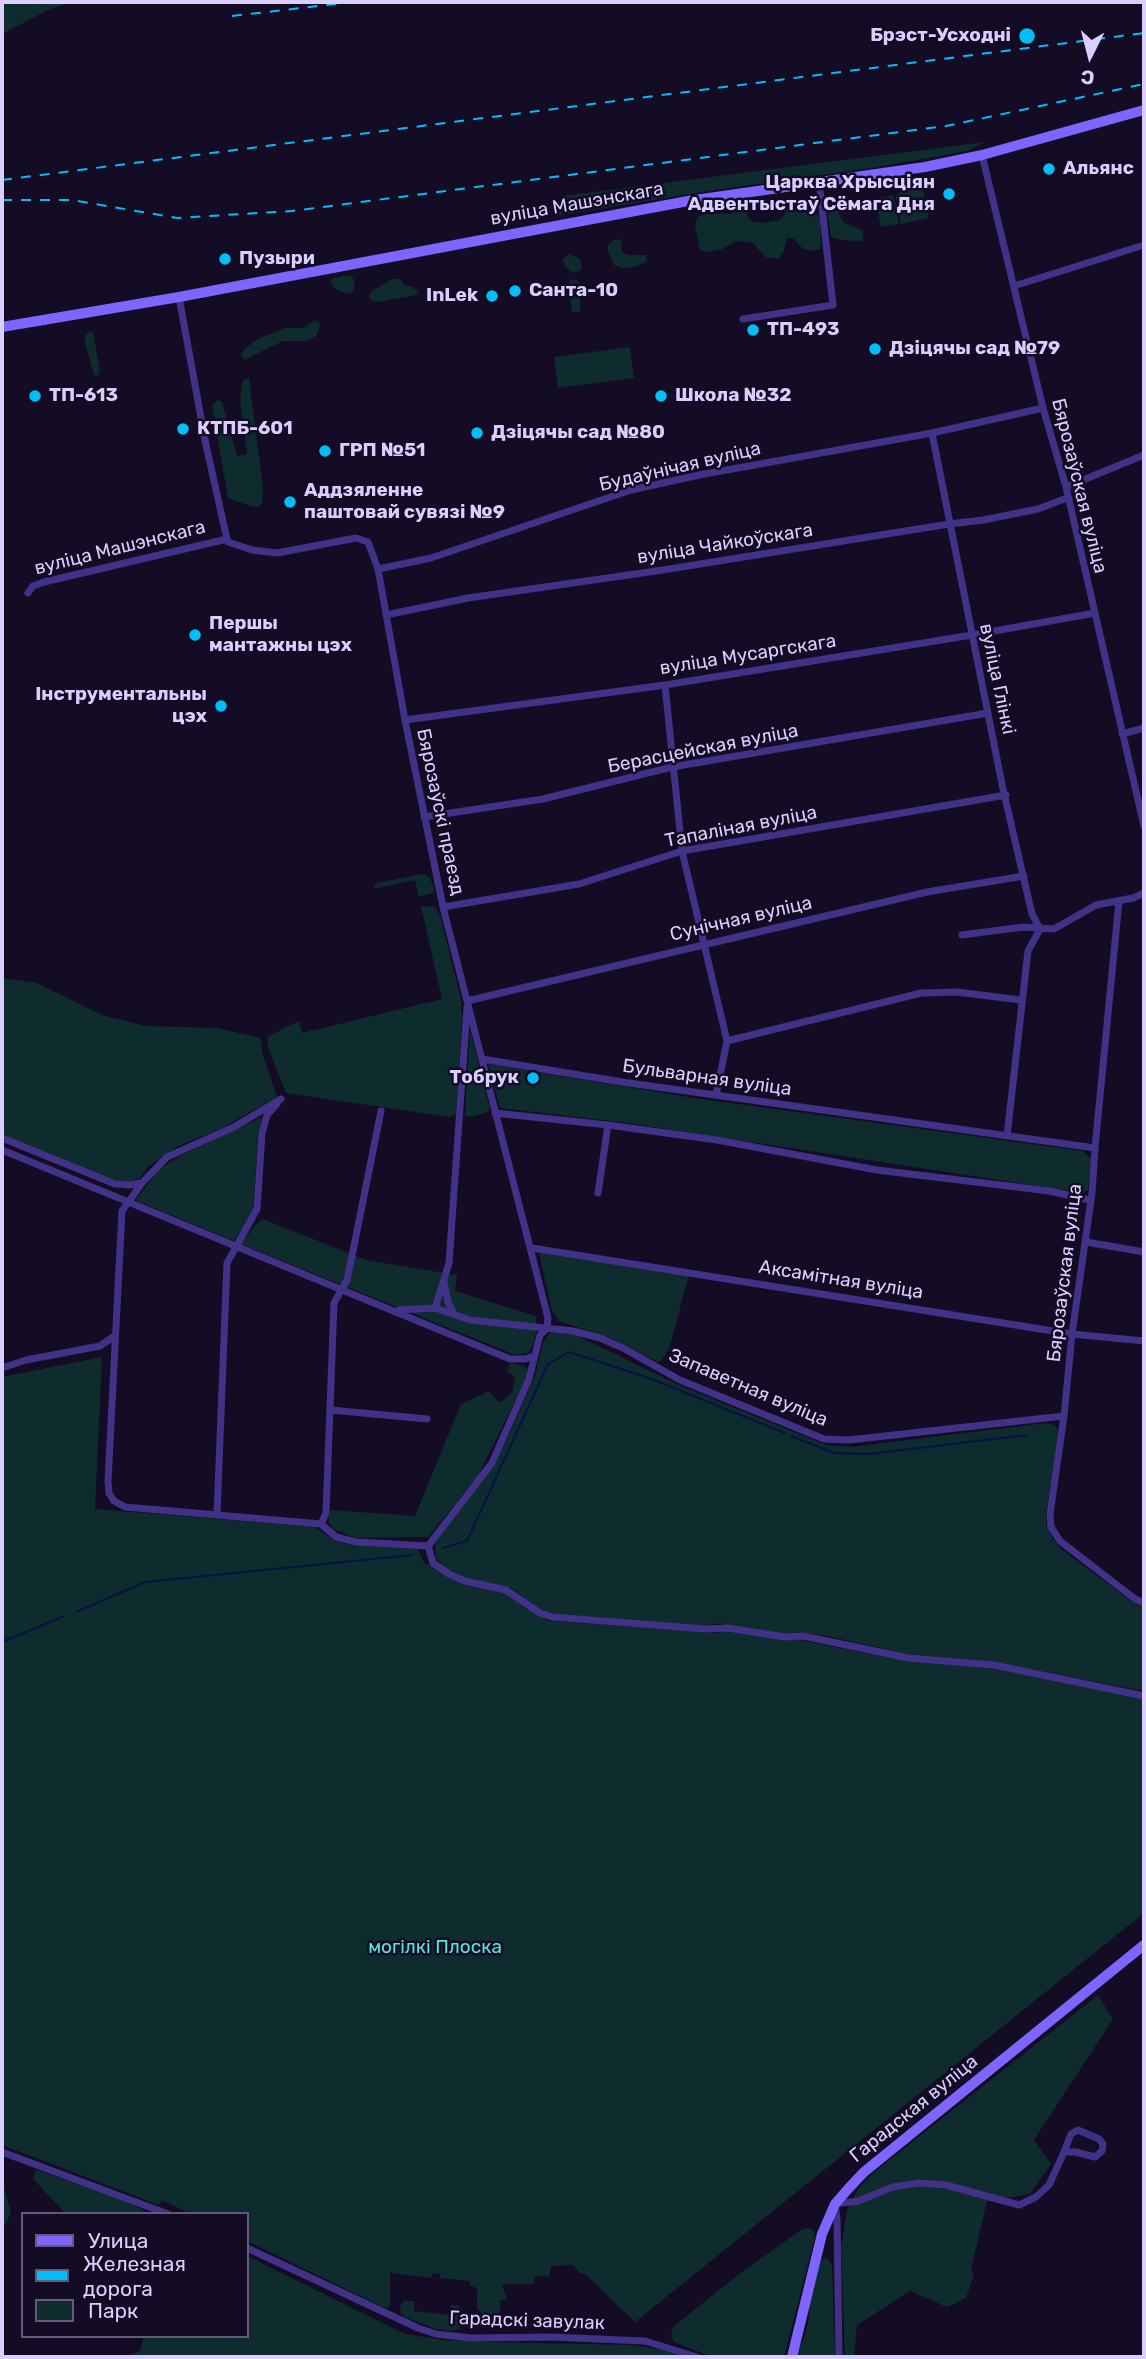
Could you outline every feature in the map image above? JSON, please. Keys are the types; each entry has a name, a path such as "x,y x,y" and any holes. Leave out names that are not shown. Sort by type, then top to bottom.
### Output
{"main road":[{"name":"вуліца Машэнскага","path":"2,327 179,297 688,201 904,171 982,155 1144,110"},
{"name":"Гарадская вуліца","path":"792,2357 817,2251 835,2204 864,2172 1144,1945"}],"street":[{"name":"Бярозаўская вуліца","path":"982,155 1043,408 1066,487 1144,826"},
{"path":"743,319 833,305 819,182"},
{"path":"1014,286 1144,245"},
{"name":"вуліца Машэнскага","path":"28,593 33,586 44,582 227,539 206,445 179,297"},
{"name":"Будаўнічая вуліца","path":"378,569 431,558 631,490 932,433 1043,408"},
{"name":"вуліца Глінкі","path":"932,433 988,713 1032,914 1040,929"},
{"path":"1066,487 1144,455"},
{"name":"вуліца Чайкоўскага","path":"386,615 468,598 983,520 1038,509 1067,498"},
{"path":"227,539 228,542 252,550 277,553 356,538 368,542 378,569"},
{"name":"Бярозаўскі праезд","path":"378,569 424,817 443,906 482,1059"},
{"name":"вуліца Мусаргскага","path":"405,720 665,685 1095,613"},
{"path":"665,685 682,850 727,1041 716,1095"},
{"name":"Берасцейская вуліца","path":"424,817 543,799 672,767 988,713"},
{"path":"1122,734 1144,728"},
{"name":"Тапаліная вуліца","path":"443,906 579,884 682,850 1006,795"},
{"name":"Сунічная вуліца","path":"467,1000 927,892 1024,876"},
{"path":"961,935 1023,927 1054,929 1096,905 1144,893"},
{"name":"Бярозаўская вуліца","path":"1119,901 1086,1242 1050,1514 1051,1527 1060,1541 1135,1599 1144,1603"},
{"path":"1007,1136 1028,951 1040,929"},
{"path":"727,1041 921,993 957,992 1021,1000"},
{"path":"435,1308 449,1263 467,1000"},
{"path":"428,1546 492,1463 529,1379 540,1335 547,1328 548,1318 532,1248 482,1059"},
{"name":"Бульварная вуліца","path":"482,1059 1095,1149"},
{"path":"218,1514 227,1263 257,1209 262,1133 267,1115 281,1099 234,1127 167,1157 142,1183 122,1212 113,1337 109,1493 114,1501 125,1507 321,1524 336,1538 356,1542 428,1546"},
{"path":"321,1524 326,1513 334,1303 342,1289 351,1261 381,1111"},
{"path":"495,1113 717,1140 877,1170 1049,1191 1090,1200"},
{"path":"598,1193 608,1125"},
{"path":"2,1138 115,1184 142,1183"},
{"path":"2,1150 510,1359 534,1356"},
{"path":"1086,1242 1144,1252"},
{"name":"Аксамітная вуліца","path":"532,1248 1072,1334 1144,1341"},
{"path":"444,1281 448,1302 455,1314"},
{"name":"Запаветная вуліца","path":"395,1310 435,1308 470,1320 573,1331 600,1338 680,1380 824,1439 849,1440 1064,1416"},
{"path":"2,1368 26,1360 100,1346 113,1337"},
{"path":"100,1346 113,1357"},
{"path":"331,1410 426,1419"},
{"path":"428,1546 433,1563 449,1574 465,1581 506,1590 552,1618 728,1629 785,1637 803,1636 909,1658 994,1665 1144,1696"},
{"path":"839,2357 835,2204 858,2201 893,2188 919,2183 938,2184 1019,2205 1036,2197 1049,2185 1071,2134 1078,2130 1099,2139 1103,2144 1102,2151 1095,2157 1064,2152"},
{"path":"2,2152 163,2212"},
{"name":"Гарадскі завулак","path":"248,2248 436,2334 471,2338 551,2337 645,2341 697,2357"}],"green space":[{"path":"2,2 72,2 50,9 2,34"},
{"path":"985,142 967,151 872,168 557,216 562,196"},
{"path":"922,184 929,218 901,224 896,197 903,188"},
{"path":"893,195 899,224 881,227 875,199"},
{"path":"792,200 815,208 820,222 821,249 811,251 802,248 794,239 787,238 784,251 778,259 765,257 753,243 736,241 722,249 709,252 700,250 695,225 698,216 711,213 730,214 744,208 751,221 763,223 779,220 785,214 785,204"},
{"path":"829,204 835,204 843,222 862,230 862,241 831,237 827,211"},
{"path":"621,239 622,252 628,255 646,255 647,261 636,267 623,268 614,265 608,245"},
{"path":"569,254 580,259 580,271 572,272 566,268 563,260"},
{"path":"351,275 355,282 353,292 349,294 335,289 330,282 333,278"},
{"path":"393,279 401,279 404,285 413,287 418,292 417,295 378,302 370,300 369,294 373,290"},
{"path":"575,279 580,283 580,310 576,313 572,312 569,285 569,281"},
{"path":"315,320 321,324 316,336 307,341 283,341 244,360 241,355 243,350 258,339 285,328 303,328"},
{"path":"90,331 93,332 100,370 98,376 94,375 85,343 85,336"},
{"path":"630,347 634,378 558,388 554,357"},
{"path":"249,378 263,488 262,503 253,507 228,498 212,405 217,400 222,402 237,456 247,454 240,400 243,380"},
{"path":"423,874 430,878 435,892 419,897 415,880 373,889 377,883"},
{"path":"421,906 434,907 440,915 461,999 456,1114 449,1117 286,1093 269,1050 267,1037 299,1021 302,1033 442,999"},
{"path":"2,978 37,983 102,1015 146,1026 217,1028 261,1038 262,1052 277,1097 220,1129 176,1147 147,1168 140,1178 127,1182 112,1180 2,1135"},
{"path":"470,1030 490,1109 486,1113 469,1117 465,1115"},
{"path":"488,1064 694,1098 1083,1151 1091,1159 1088,1190 1083,1193 628,1123 500,1108"},
{"path":"262,1117 258,1134 253,1211 234,1241 135,1200 160,1169 178,1157"},
{"path":"263,1219 366,1260 457,1275 455,1291 536,1316 533,1345 528,1353 515,1355 241,1244"},
{"path":"539,1253 689,1275 669,1349 661,1361 657,1362 613,1339 559,1321 552,1311"},
{"name":"могілкі Плоска","path":"549,1333 576,1335 681,1386 826,1445 851,1447 1046,1423 1054,1425 1059,1432 1046,1513 1046,1524 1052,1538 1060,1548 1144,1608 1144,1691 995,1662 907,1654 797,1632 794,1639 865,1653 990,1668 1144,1698 1144,1913 635,2322 573,2265 551,2266 549,2277 535,2276 534,2284 502,2284 507,2300 500,2300 500,2315 484,2316 477,2309 477,2289 470,2285 470,2281 440,2278 440,2274 433,2273 432,2278 390,2273 390,2304 387,2309 248,2241 248,2212 187,2212 162,2200 159,2205 2,2145 2,1377 102,1357 95,1509 314,1527 335,1541 350,1545 418,1549 424,1563 507,1594 548,1621 721,1633 722,1623 699,1626 553,1615 535,1606 511,1588 467,1578 445,1568 436,1559 435,1542 497,1461 535,1376 543,1343"},
{"path":"510,1363 524,1366 529,1371 525,1381 478,1476 428,1537 356,1538 333,1529 328,1520 331,1510 415,1516 461,1404 489,1391 498,1402 512,1393 515,1378 507,1371"},
{"path":"1098,1995 1113,2019 1034,2140 1051,2164 1030,2194 987,2201 971,2270 974,2275 966,2298 947,2307 910,2291 857,2325 854,2357 845,2357 841,2247 847,2211 858,2189 874,2172"},
{"path":"36,2170 121,2198 146,2212 64,2212 33,2179"},
{"path":"2,2187 11,2213 2,2231"},
{"path":"801,2230 814,2230 815,2237 784,2357 707,2355 674,2342 671,2334 674,2326 743,2271"},
{"path":"248,2256 405,2334 444,2340 631,2345 685,2357 127,2357 140,2351 143,2338 248,2338"},
{"path":"827,2258 832,2265 835,2357 795,2357 809,2319 809,2304 819,2265"},
{"path":"404,2301 414,2301 414,2311 450,2315 451,2305 458,2305 462,2311 460,2329 436,2329 405,2317 400,2306"}],"waterway":[{"path":"443,1548 467,1541 548,1364 569,1352 649,1378 785,1433"},
{"path":"791,1436 834,1453 870,1454 1026,1435"},
{"path":"76,1612 145,1582 413,1555"},
{"path":"2,1642 64,1616"}],"railway":[{"path":"232,16 353,2"},
{"path":"2,180 1144,33"},
{"path":"2,200 72,200 177,218 292,211 946,126 1144,84"}],"place":[{"name":"Брэст-Усходні","path":"1027,36"},
{"name":"Альянс","path":"1049,169"},
{"name":"Царква Хрысціян Адвентыстаў Сёмага Дня","path":"949,194"},
{"name":"Пузыри","path":"225,259"},
{"name":"Санта-10","path":"515,291"},
{"name":"InLek","path":"492,296"},
{"name":"ТП-493","path":"753,330"},
{"name":"Дзіцячы сад №79","path":"875,349"},
{"name":"ТП-613","path":"35,396"},
{"name":"Школа №32","path":"661,396"},
{"name":"КТПБ-601","path":"183,429"},
{"name":"Дзіцячы сад №80","path":"477,433"},
{"name":"ГРП №51","path":"325,451"},
{"name":"Аддзяленне паштовай сувязі №9","path":"290,502"},
{"name":"Першы мантажны цэх","path":"195,635"},
{"name":"Інструментальны цэх","path":"221,706"},
{"name":"Тобрук","path":"533,1078"}]}
